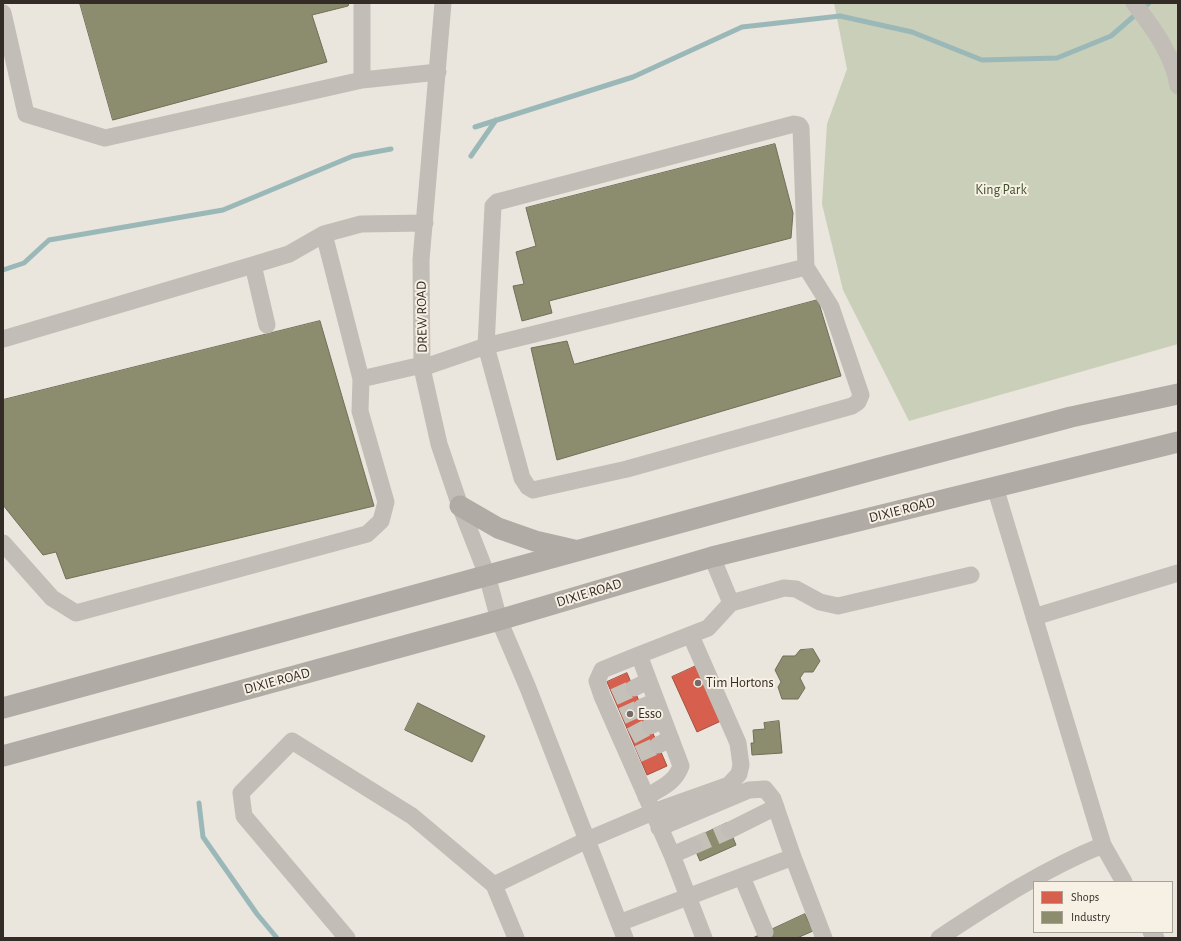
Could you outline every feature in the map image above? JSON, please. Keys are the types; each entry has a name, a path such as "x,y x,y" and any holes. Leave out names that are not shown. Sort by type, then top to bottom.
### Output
{"main road":[{"path":"3,708 577,550 1071,417 1178,394"},
{"name":"DIXIE ROAD","path":"3,756 499,620 712,556 1178,442"},
{"path":"460,506 498,528 535,541 577,550"}],"street":[{"path":"362,3 362,80"},
{"name":"DREW ROAD","path":"443,3 421,260 422,366 439,444 460,506 487,575 499,620 528,688 622,930"},
{"path":"1135,4 1154,28 1176,73 1178,86"},
{"path":"3,13 26,114 104,138 362,80 438,72"},
{"path":"794,124 799,125 801,128 806,267 832,307 862,396 858,402 852,406 628,469 533,490 528,487 522,478 486,346 493,206 497,202 794,124"},
{"path":"3,339 289,254 324,234 361,224 424,223"},
{"path":"3,543 52,598 76,613 367,534 381,521 386,502 360,411 362,379 324,234"},
{"path":"253,265 267,325"},
{"path":"362,379 422,366 486,346 806,267"},
{"path":"995,487 1103,845 1123,881"},
{"path":"712,556 731,603"},
{"path":"1034,617 1178,573"},
{"path":"704,938 672,855 659,828 634,756 609,700 597,681 602,670 708,628 731,603 784,588 796,589 820,602 838,606 971,575"},
{"path":"650,804 729,785 739,774 741,765 738,743 691,636"},
{"path":"494,885 587,840 650,804 678,775 681,766 665,742 641,684 639,655"},
{"path":"347,938 244,816 241,793 292,741 412,816 494,885 516,938"},
{"path":"659,828 749,790 765,788 773,799 793,857 824,938"},
{"path":"730,830 776,807"},
{"path":"939,938 1019,886 1073,857 1103,845"},
{"path":"672,855 693,846"},
{"path":"622,930 688,895 742,877 793,857"},
{"path":"742,877 765,932"}],"green space":[{"name":"King Park","path":"834,3 1178,3 1178,344 909,421 843,290 822,204 827,124 847,69"}],"building: Shops":[{"path":"696,666 721,721 697,732 672,677"},
{"path":"627,673 667,766 647,775 607,682"}],"building: Industry":[{"path":"80,3 349,3 348,6 312,15 327,62 113,120"},
{"path":"775,144 793,213 791,238 549,301 552,313 522,321 513,286 524,284 516,252 536,246 526,208"},
{"path":"818,300 841,376 557,460 531,348 567,341 574,364"},
{"path":"320,321 374,506 66,579 56,552 43,555 3,505 3,400"},
{"path":"813,649 820,661 813,672 804,672 800,678 805,688 798,699 782,699 778,687 781,682 775,670 783,656 795,656 800,650"},
{"path":"418,703 485,736 472,762 405,730"},
{"path":"779,721 782,753 752,755 751,743 754,743 753,730 765,729 764,723"},
{"path":"727,823 736,845 700,861 691,840"},
{"path":"805,914 813,931 797,938 753,938"}],"waterway":[{"path":"475,127 633,77 742,27 840,16 912,32 982,60 1057,58 1111,36 1149,3"},
{"path":"471,156 496,120"},
{"path":"3,270 24,263 49,240 223,210 353,156 391,149"},
{"path":"199,803 203,837 257,914 277,938"}],"tunnel":[{"path":"614,697 634,688"},
{"path":"622,716 642,707"},
{"path":"631,736 650,726"},
{"path":"638,754 658,745"},
{"path":"693,846 730,830"}],"place":[{"name":"Tim Hortons","path":"698,683"},
{"name":"Esso","path":"630,714"}]}
